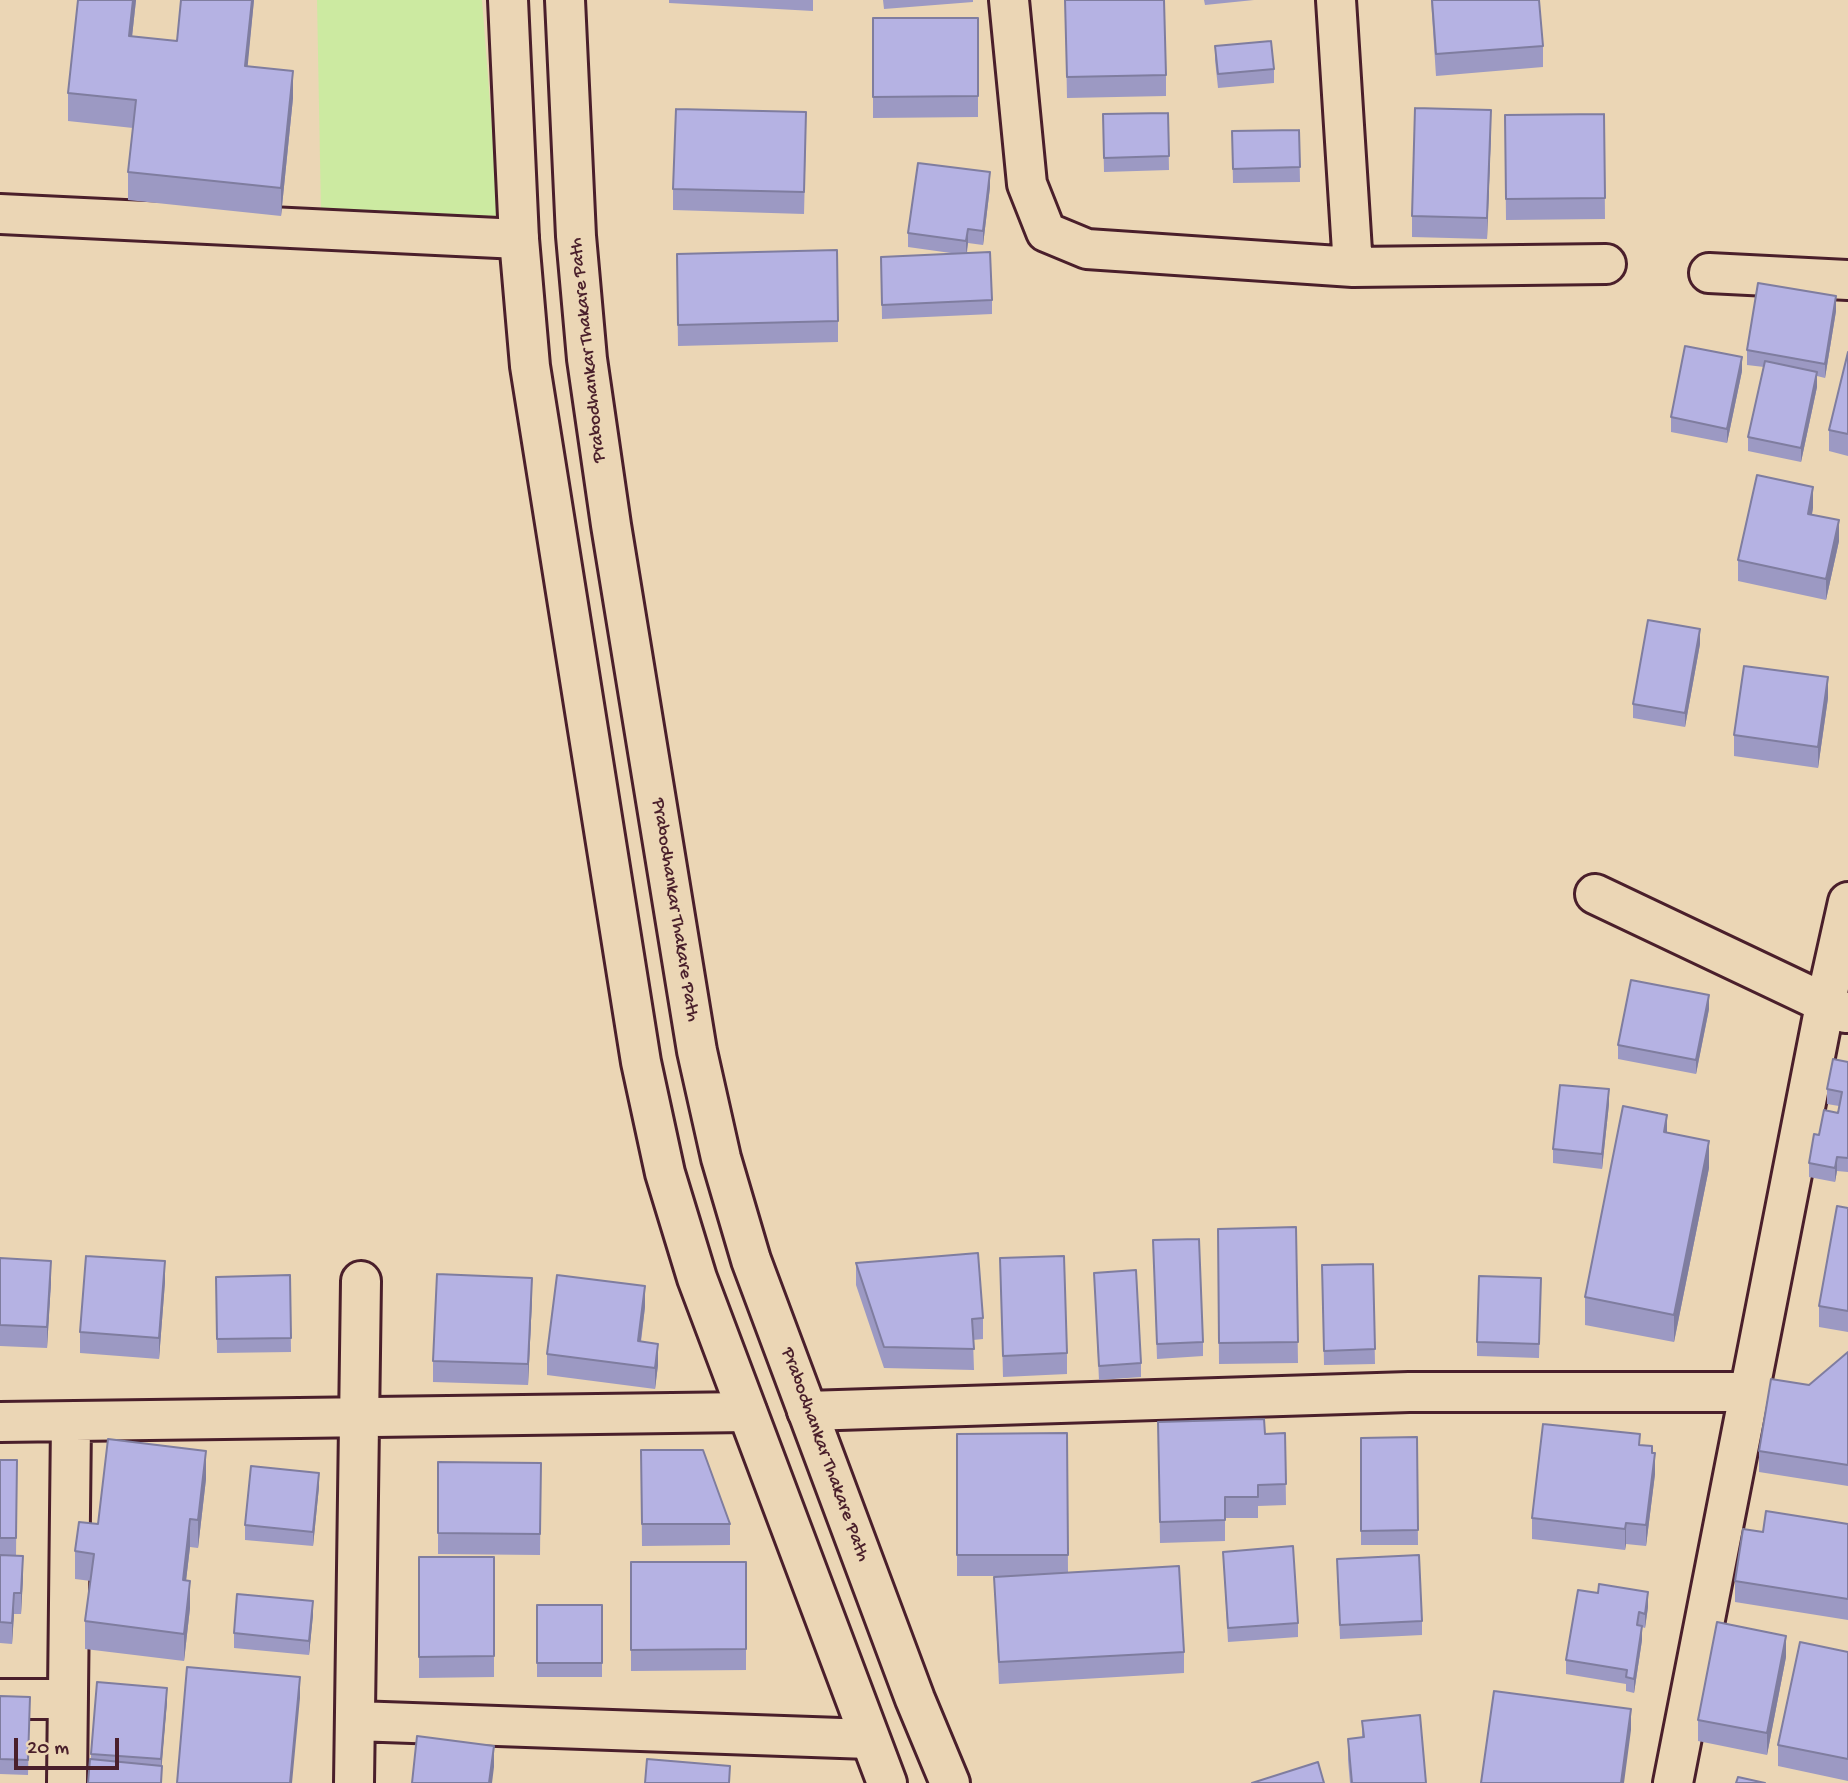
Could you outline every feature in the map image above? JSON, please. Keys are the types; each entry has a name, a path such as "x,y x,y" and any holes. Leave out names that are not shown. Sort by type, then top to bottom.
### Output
{"street":[{"path":"508,0 519,239 530,366 550,508 641,1062 669,1186 697,1278 887,1783"},
{"name":"Prabodhankar Thakare Path","path":"565,0 576,236 587,359 613,538 697,1051 721,1158 751,1260 915,1699 950,1783"},
{"path":"1009,0 1027,184 1046,232 1087,250 1353,267 1606,264"},
{"path":"1336,0 1353,267"},
{"path":"0,214 519,239"},
{"path":"1709,273 1848,280"},
{"path":"1595,894 1836,1009"},
{"path":"1673,1783 1749,1392 1836,1009 1848,902"},
{"path":"354,1783 361,1281"},
{"path":"807,1411 1409,1392 1749,1392"},
{"path":"0,1422 747,1412"},
{"path":"67,1783 71,1422"},
{"path":"0,1699 68,1699"},
{"path":"355,1721 869,1739"}],"green space":[{"path":"317,0 482,0 499,216 321,213"}],"building":[{"path":"78,0 133,0 129,36 177,41 181,0 252,0 245,66 293,71 281,188 128,172 136,100 68,93"},
{"path":"1065,0 1164,0 1166,75 1067,77"},
{"path":"1432,0 1539,0 1543,46 1436,54"},
{"path":"873,18 978,18 978,96 873,97"},
{"path":"1271,41 1274,69 1218,74 1215,46"},
{"path":"1415,108 1491,110 1487,218 1412,216"},
{"path":"676,109 806,112 804,192 673,189"},
{"path":"1168,113 1169,156 1104,158 1103,114"},
{"path":"1604,114 1605,198 1506,199 1505,115"},
{"path":"1299,130 1300,167 1233,169 1232,131"},
{"path":"918,163 990,172 983,231 968,229 966,241 908,233"},
{"path":"837,250 838,321 678,325 677,254"},
{"path":"990,252 992,300 882,305 881,257"},
{"path":"1758,283 1836,296 1825,364 1747,350"},
{"path":"1685,346 1742,357 1727,429 1671,417"},
{"path":"1848,352 1848,434 1829,430"},
{"path":"1765,361 1817,372 1801,448 1748,437"},
{"path":"1757,475 1813,487 1808,514 1839,520 1826,579 1738,560"},
{"path":"1648,620 1700,629 1685,713 1633,704"},
{"path":"1744,666 1828,677 1818,747 1734,735"},
{"path":"1631,980 1709,995 1696,1060 1618,1045"},
{"path":"1833,1059 1848,1062 1848,1158 1837,1157 1835,1168 1809,1163 1814,1134 1819,1135 1824,1110 1838,1113 1842,1092 1827,1089"},
{"path":"1560,1085 1609,1089 1602,1154 1553,1149"},
{"path":"1623,1106 1667,1115 1664,1132 1709,1141 1674,1315 1585,1297"},
{"path":"1837,1206 1848,1208 1848,1311 1819,1306"},
{"path":"1296,1227 1298,1342 1219,1343 1218,1229"},
{"path":"1199,1239 1203,1342 1157,1344 1153,1240"},
{"path":"978,1253 983,1318 972,1319 974,1349 884,1347 856,1263"},
{"path":"86,1256 165,1261 159,1338 80,1332"},
{"path":"1064,1256 1067,1353 1003,1356 1000,1258"},
{"path":"0,1258 51,1261 47,1327 0,1325"},
{"path":"1373,1264 1375,1349 1324,1351 1322,1265"},
{"path":"1136,1270 1141,1363 1099,1366 1094,1273"},
{"path":"437,1274 532,1278 528,1364 433,1361"},
{"path":"290,1275 291,1338 217,1339 216,1277"},
{"path":"557,1275 645,1286 638,1341 658,1344 655,1368 547,1354"},
{"path":"1479,1276 1541,1278 1539,1344 1477,1342"},
{"path":"1848,1352 1848,1465 1759,1451 1771,1379 1809,1385"},
{"path":"1264,1419 1265,1434 1285,1433 1286,1484 1258,1485 1258,1497 1225,1497 1225,1520 1160,1522 1158,1422"},
{"path":"1543,1424 1640,1434 1639,1445 1652,1446 1652,1453 1655,1453 1646,1525 1626,1523 1625,1529 1532,1518"},
{"path":"1067,1433 1068,1555 957,1555 957,1434"},
{"path":"1417,1437 1418,1530 1361,1531 1361,1438"},
{"path":"108,1439 206,1451 198,1520 190,1519 183,1580 190,1581 184,1634 85,1621 94,1554 75,1551 79,1522 98,1524"},
{"path":"641,1450 703,1450 730,1524 642,1524"},
{"path":"0,1460 17,1460 16,1538 0,1538"},
{"path":"438,1462 541,1463 540,1534 438,1533"},
{"path":"251,1466 319,1473 313,1532 245,1525"},
{"path":"1766,1511 1848,1524 1848,1599 1735,1581 1743,1529 1763,1532"},
{"path":"1293,1546 1298,1623 1228,1628 1223,1552"},
{"path":"0,1555 23,1556 21,1593 14,1593 12,1623 0,1622"},
{"path":"1419,1555 1422,1621 1340,1625 1337,1559"},
{"path":"419,1557 494,1557 494,1656 419,1657"},
{"path":"631,1562 746,1562 746,1649 631,1650"},
{"path":"1179,1566 1184,1652 999,1662 994,1577"},
{"path":"1599,1584 1648,1592 1645,1614 1639,1612 1637,1625 1642,1626 1634,1679 1626,1677 1627,1670 1566,1660 1578,1590 1598,1593"},
{"path":"237,1594 313,1601 309,1641 234,1633"},
{"path":"537,1605 602,1605 602,1663 537,1663"},
{"path":"1717,1622 1786,1636 1767,1733 1698,1720"},
{"path":"1800,1642 1848,1652 1848,1759 1778,1745"},
{"path":"187,1667 300,1677 290,1783 177,1783"},
{"path":"97,1682 167,1688 161,1759 91,1754"},
{"path":"1494,1691 1631,1709 1621,1783 1481,1783"},
{"path":"0,1696 30,1697 28,1760 0,1759"},
{"path":"1420,1715 1426,1783 1352,1783 1348,1739 1364,1737 1362,1721"},
{"path":"417,1736 494,1746 489,1783 412,1783"},
{"path":"90,1759 162,1766 161,1783 88,1783"},
{"path":"647,1759 730,1766 729,1783 645,1783"},
{"path":"1318,1762 1324,1783 1252,1783"},
{"path":"1738,1777 1765,1783 1736,1783"}]}
